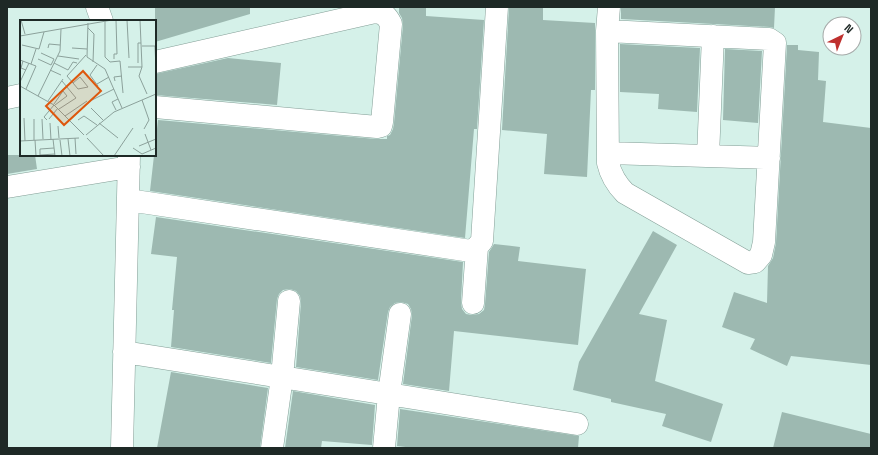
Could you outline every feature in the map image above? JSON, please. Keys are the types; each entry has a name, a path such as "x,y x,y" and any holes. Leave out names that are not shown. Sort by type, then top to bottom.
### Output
{"street":[{"path":"97,7 102,20"},
{"path":"128,200 471,251 482,241 497,7"},
{"path":"607,31 769,39 775,43 764,242 761,255 755,262 748,263 625,193 617,186 608,163 607,31 609,7"},
{"path":"156,62 375,12 382,12 387,16 391,24 381,126 377,127 156,107"},
{"path":"708,156 713,36"},
{"path":"7,98 20,96"},
{"path":"608,153 769,158"},
{"path":"7,188 129,161 122,448"},
{"path":"473,303 477,247"},
{"path":"272,448 282,377 289,301"},
{"path":"384,448 389,394 400,314"},
{"path":"124,352 577,424"}],"building":[{"path":"155,7 250,7 250,14 156,42"},
{"path":"399,7 426,7 426,16 484,20 477,129 474,129 465,238 150,191 154,156 156,156 158,120 387,139 387,136 390,135 393,129 394,123 403,25 402,18 399,13"},
{"path":"509,7 543,7 543,20 595,23 595,90 591,90 587,177 544,174 547,134 502,130"},
{"path":"621,7 775,7 774,28 621,19"},
{"path":"620,44 700,48 697,112 658,109 659,94 620,92"},
{"path":"787,45 798,45 798,50 819,52 818,80 826,81 823,122 871,128 871,365 791,356 787,366 750,349 755,339 722,327 734,292 767,303 768,266 773,258 776,243"},
{"path":"725,49 762,51 758,123 723,120"},
{"path":"228,58 281,63 277,105 156,95 156,74"},
{"path":"7,155 35,156 37,169 7,174"},
{"path":"156,217 463,262 462,309 466,314 472,315 479,314 484,310 489,252 494,244 520,247 518,261 586,269 578,345 454,331 449,391 403,384 412,315 408,304 401,302 395,303 390,307 388,312 378,380 296,367 301,302 300,296 296,291 290,289 283,290 277,299 271,363 171,347 174,310 172,310 177,257 151,254"},
{"path":"653,231 677,245 639,314 667,320 655,381 723,404 711,442 662,426 666,414 611,402 611,399 573,390 579,362"},
{"path":"171,372 268,388 260,448 157,448"},
{"path":"293,391 375,405 372,445 322,441 321,448 285,448"},
{"path":"400,409 579,436 578,448 414,448 397,446"},
{"path":"782,412 871,434 871,448 773,448"}]}
